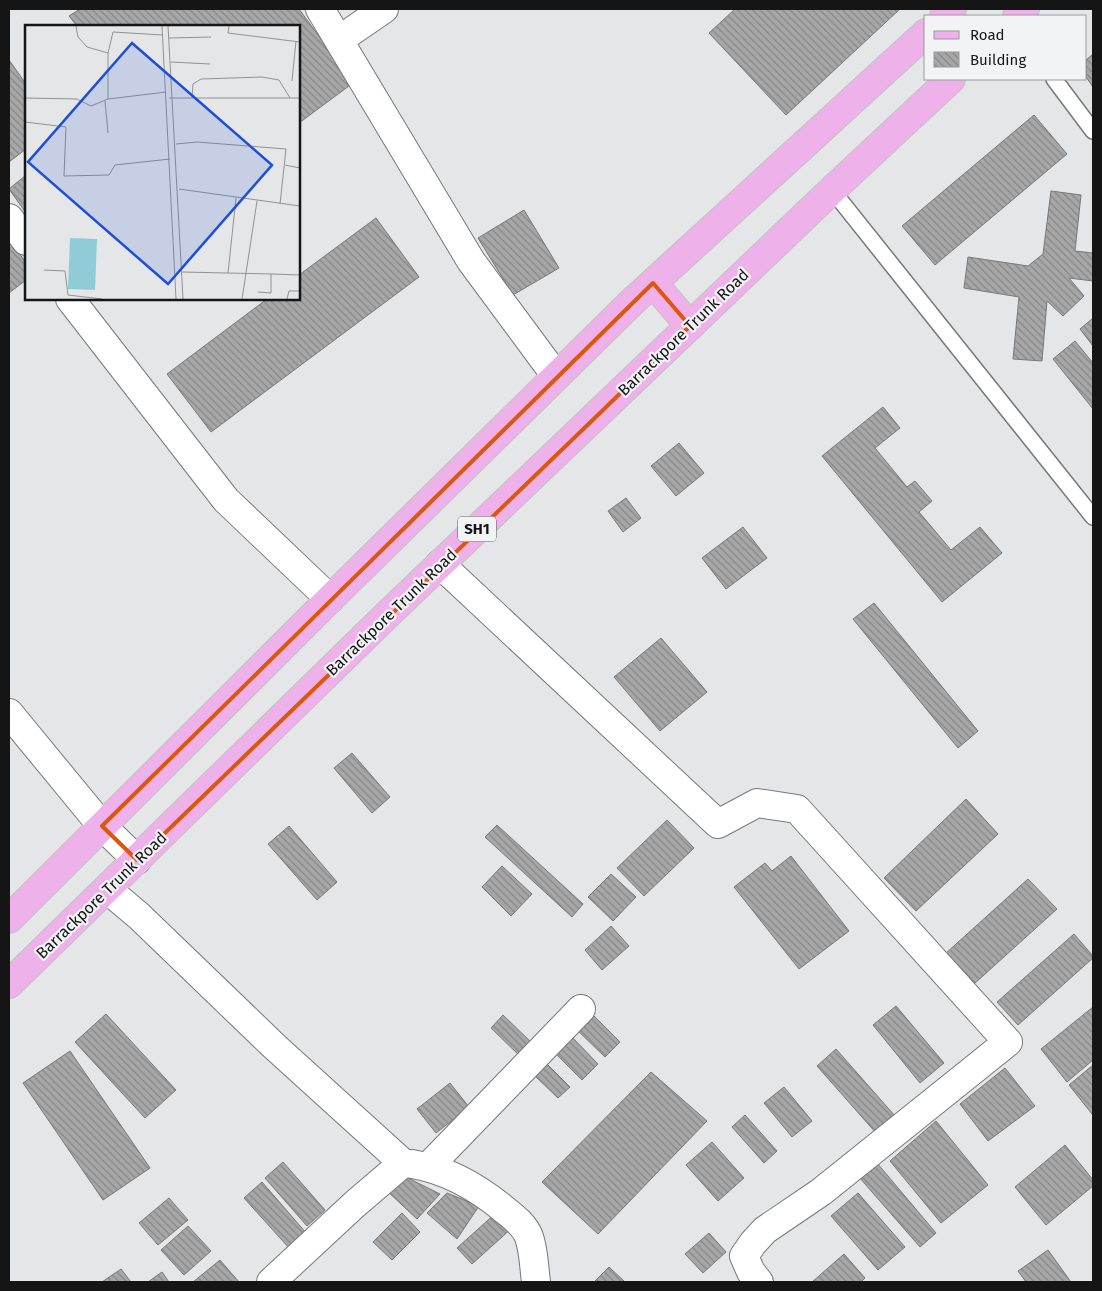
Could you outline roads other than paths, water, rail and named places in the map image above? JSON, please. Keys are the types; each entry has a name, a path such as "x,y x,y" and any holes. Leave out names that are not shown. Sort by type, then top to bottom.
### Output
{"main road":[{"path":"9,919 556,376 653,283 924,35"},
{"name":"Barrackpore Trunk Road","path":"9,984 440,564 950,80"},
{"path":"653,283 690,326"}],"street":[{"path":"320,9 471,261 556,376"},
{"path":"339,40 384,9"},
{"path":"9,218 25,240"},
{"path":"71,300 226,500 330,599"},
{"path":"440,564 718,824 757,802 797,809 1008,1042 821,1192 766,1230 753,1243 744,1256 750,1272 759,1282"},
{"path":"12,725 102,826 137,860"},
{"path":"107,889 139,916 274,1046 415,1165 445,1173 468,1183 493,1200 518,1221 529,1236 536,1282"},
{"path":"271,1282 355,1204 415,1165 581,1009"}],"lane":[{"path":"1055,80 1093,131"},
{"path":"832,190 1093,517"}]}
